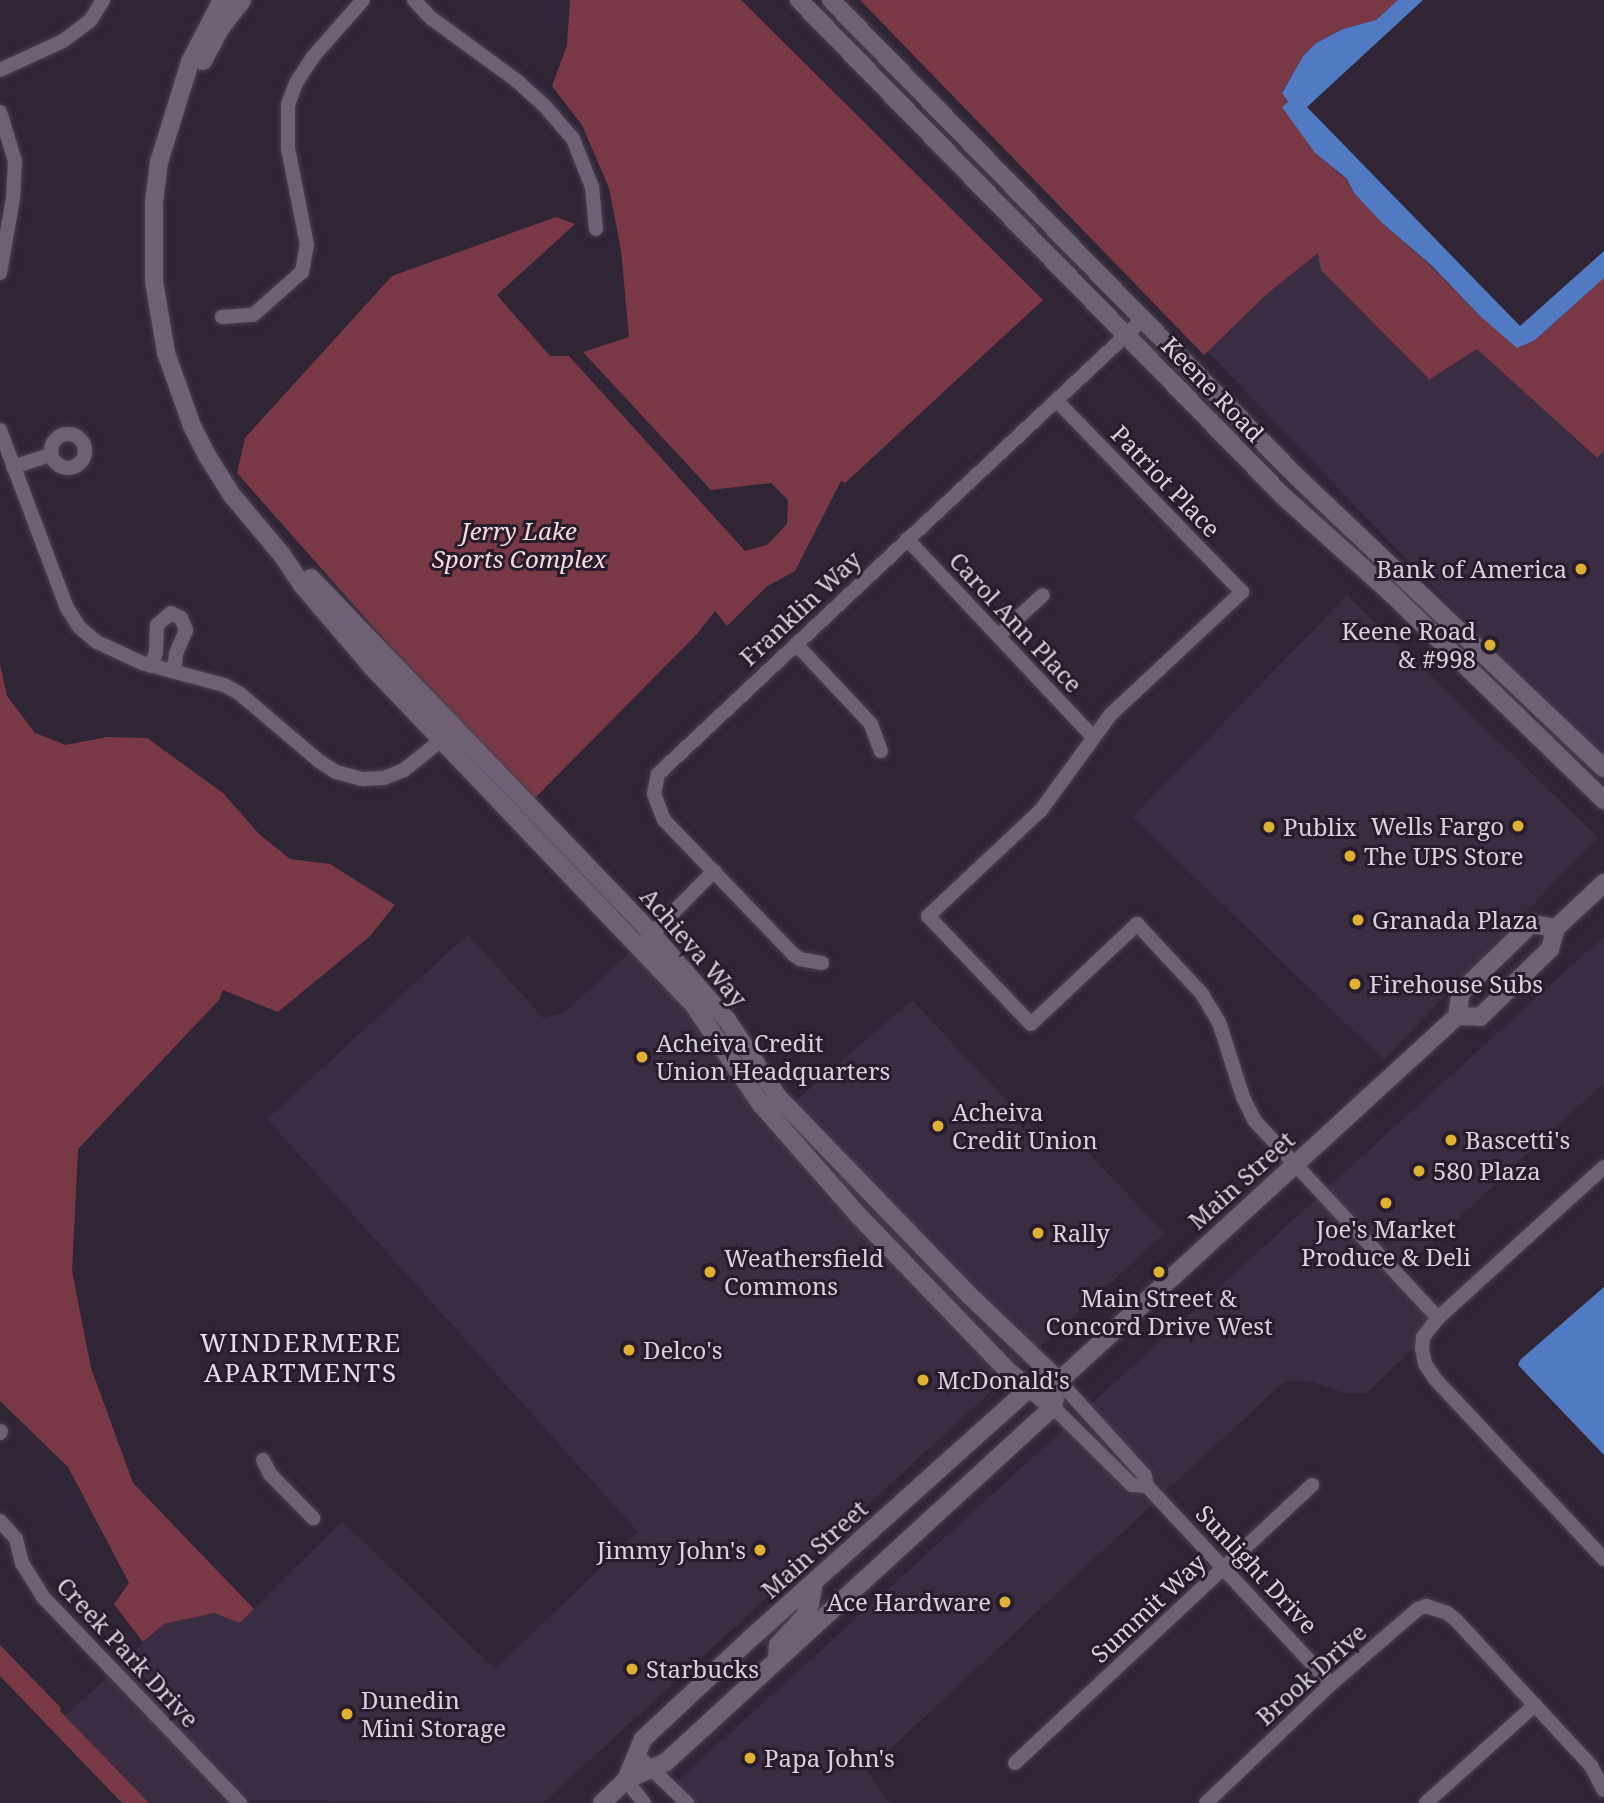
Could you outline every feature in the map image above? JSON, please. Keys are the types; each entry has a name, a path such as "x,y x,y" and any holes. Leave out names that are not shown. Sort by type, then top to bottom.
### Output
{"main road":[{"name":"Achieva Way","path":"222,0 190,62 159,162 154,202 154,281 166,354 184,407 208,457 231,494 282,555 302,585 372,667 693,1004 760,1103 859,1216 1029,1390 1052,1407"},
{"name":"Achieva Way","path":"177,107 222,26 242,0"},
{"name":"Keene Road","path":"799,0 1282,495 1394,596 1604,800"},
{"name":"Keene Road","path":"831,0 1297,477 1604,768"},
{"name":"Achieva Way","path":"282,555 310,577 651,933 727,1020 778,1097 967,1293 1059,1381"},
{"name":"Main Street","path":"1457,1016 1480,1017 1550,949 1556,928 1604,883"},
{"name":"Main Street","path":"626,1780 643,1739 1029,1390 1059,1381 1457,1016 1461,992 1531,924 1556,928"},
{"path":"1052,1407 1059,1381"},
{"name":"Main Street","path":"602,1803 626,1780 666,1762 1052,1407"},
{"path":"777,1660 778,1645 804,1616 810,1604 814,1583"}],"street":[{"path":"0,70 63,41 89,21 103,0"},
{"path":"222,317 253,315 302,272 307,245 288,148 288,104 296,83 312,58 363,0"},
{"path":"414,0 431,18 517,81 573,139 592,187 596,229"},
{"path":"0,112 15,161 13,198 0,273"},
{"name":"Franklin Way","path":"822,963 800,959 794,955 658,812 654,794 658,774 1142,320"},
{"name":"Patriot Place","path":"1057,401 1242,592 1111,714 1092,736"},
{"path":"0,430 57,585 79,627 115,652 151,666 208,679 240,694 319,761 336,772 363,779 384,778 404,770 455,729"},
{"path":"13,467 51,455"},
{"name":"Carol Ann Place","path":"907,540 1092,736"},
{"path":"999,635 1043,595"},
{"path":"151,666 156,652 157,625 171,613 181,618 186,630 176,654 174,671"},
{"path":"796,644 872,724 881,751"},
{"path":"1092,736 1041,810 928,916 1031,1024 1137,924 1202,994 1219,1022 1243,1097 1254,1120 1438,1318"},
{"path":"639,950 651,933 714,871"},
{"path":"1604,1167 1438,1318 1423,1337 1422,1349 1425,1364 1435,1379 1604,1559"},
{"name":"Sunlight Drive","path":"1059,1381 1145,1476 1147,1486 1331,1684"},
{"name":"Sunlight Drive","path":"1052,1407 1132,1485 1147,1486"},
{"path":"263,1460 270,1474 313,1518"},
{"name":"Summit Way","path":"1015,1763 1312,1485"},
{"name":"Creek Park Drive","path":"0,1521 16,1539 22,1563 51,1606 240,1803"},
{"name":"Brook Drive","path":"1206,1803 1331,1684 1418,1609 1426,1606 1440,1610 1455,1620 1535,1705"},
{"path":"1426,1803 1535,1705 1591,1766 1604,1790"},
{"path":"636,1754 687,1803"},
{"path":"626,1780 644,1803"}],"shaded area":[{"path":"1318,253 1477,348 1596,458 1604,451 1604,759 1519,677 1207,351 1267,294"},
{"path":"1347,595 1598,837 1383,1060 1132,817"},
{"path":"468,934 543,1018 565,1012 630,952 635,955 688,1008 1006,1378 543,1803 249,1800 117,1667 164,1624 214,1613 240,1622 342,1521 495,1669 638,1532 267,1119"},
{"path":"1604,936 1604,1083 1403,1270 1326,1189"},
{"path":"652,944 1025,1361 1016,1369 863,1212 765,1099 648,950"},
{"path":"912,1000 1051,1148 1069,1133 1165,1233 1035,1352 793,1103"},
{"path":"1317,1198 1429,1318 1418,1332 1415,1347 1366,1394 1344,1393 1313,1382 1285,1381 1164,1493 1151,1469 1090,1405"},
{"path":"1066,1427 1127,1490 1155,1502 867,1771 890,1803 696,1803 676,1782"},
{"path":"108,1676 230,1803 149,1803 65,1716"}],"green space":[{"name":"Jerry Lake Sports Complex","path":"570,0 741,0 1043,300 845,483 841,481 795,571 766,587 727,626 715,611 697,634 533,800 442,705 237,473 245,438 392,276 556,217 575,224 497,295 550,356 569,356 745,551 767,545 787,524 788,500 771,483 711,490 583,352 629,337 621,250 609,188 582,125 552,86 567,45"},
{"path":"860,0 1398,0 1376,20 1343,29 1316,43 1303,56 1282,92 1315,153 1347,180 1354,193 1381,222 1430,265 1480,316 1517,347 1535,340 1604,278 1604,451 1597,458 1477,349 1430,379 1432,382 1321,270 1318,253 1267,294 1204,355"},
{"path":"0,664 7,696 35,733 66,745 107,737 147,738 223,793 259,834 290,859 330,864 395,905 369,937 278,1012 223,990 219,1000 78,1149 72,1271 91,1368 133,1483 254,1609 240,1623 214,1613 164,1624 143,1642 114,1604 129,1583 68,1467 0,1401"},
{"path":"0,1645 149,1803 122,1803 0,1676"}],"water":[{"path":"1398,0 1423,0 1307,107 1520,326 1604,251 1604,278 1535,340 1517,348 1480,316 1431,265 1381,222 1354,193 1347,179 1315,153 1282,107 1288,102 1282,93 1303,56 1316,43 1343,29 1376,20"},
{"path":"1604,1287 1604,1455 1518,1365 1520,1360"}],"place":[{"name":"Bank of America","path":"1581,569"},
{"name":"Keene Road & #998","path":"1490,645"},
{"name":"Wells Fargo","path":"1518,826"},
{"name":"Publix","path":"1269,827"},
{"name":"The UPS Store","path":"1350,856"},
{"name":"Granada Plaza","path":"1358,920"},
{"name":"Firehouse Subs","path":"1355,984"},
{"name":"Acheiva Credit Union Headquarters","path":"642,1057"},
{"name":"Acheiva Credit Union","path":"938,1126"},
{"name":"Bascetti's","path":"1451,1140"},
{"name":"580 Plaza","path":"1419,1171"},
{"name":"Joe's Market Produce & Deli","path":"1386,1203"},
{"name":"Rally","path":"1038,1233"},
{"name":"Weathersfield Commons","path":"710,1272"},
{"name":"Main Street & Concord Drive West","path":"1159,1272"},
{"name":"Delco's","path":"629,1350"},
{"name":"McDonald's","path":"923,1380"},
{"name":"Jimmy John's","path":"760,1550"},
{"name":"Ace Hardware","path":"1005,1602"},
{"name":"Starbucks","path":"632,1669"},
{"name":"Dunedin Mini Storage","path":"347,1714"},
{"name":"Papa John's","path":"750,1758"}],"district":[{"name":"WINDERMERE APARTMENTS","path":"301,1358"}]}
